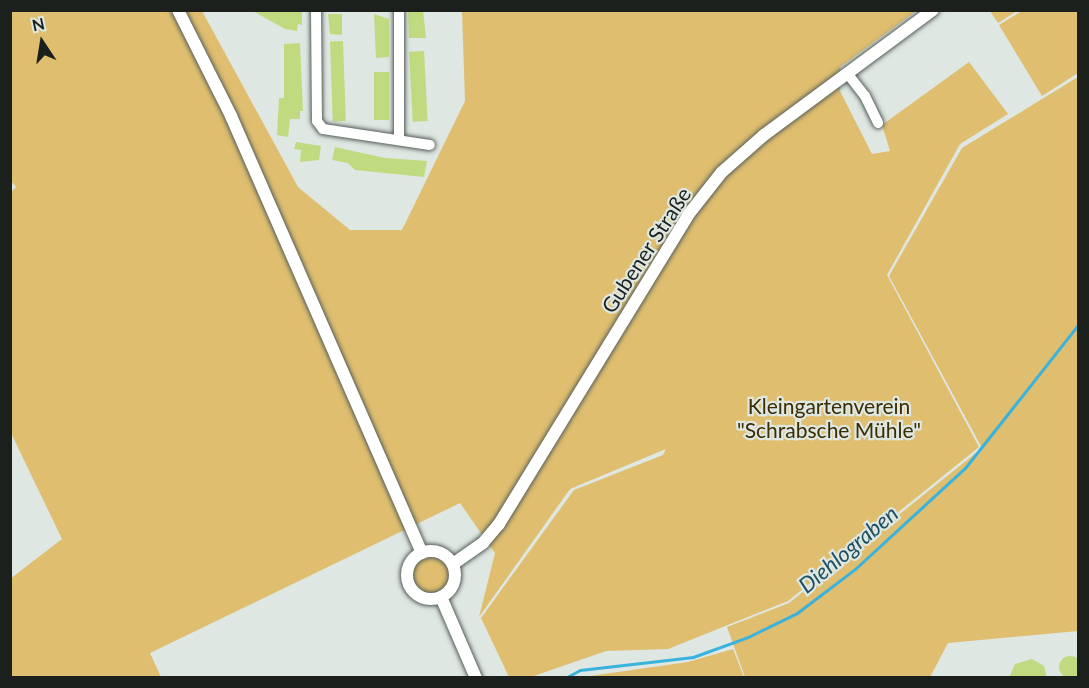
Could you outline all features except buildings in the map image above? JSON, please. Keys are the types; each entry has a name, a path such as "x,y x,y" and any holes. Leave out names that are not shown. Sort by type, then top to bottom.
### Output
{"main road":[{"path":"178,10 231,116 422,553"},
{"name":"Gubener Straße","path":"453,564 483,543 499,524 688,215 722,172 764,135 933,10"},
{"path":"422,553 440,553 453,564 455,580 441,597 421,597 408,583 409,566 422,553"},
{"path":"441,597 476,678"}],"street":[{"path":"316,10 317,121 323,129 430,145"},
{"path":"399,10 399,140"},
{"path":"847,73 865,96 878,123"}],"green space":[{"path":"1023,10 1078,11 1078,73 1042,96 999,25"},
{"name":"Kleingartenverein \"Schrabsche Mühle\"","path":"11,11 202,11 298,187 350,230 402,230 465,101 462,11 916,11 840,67 840,91 872,154 890,151 882,125 969,62 1008,114 960,144 887,275 979,447 788,601 668,649 606,651 531,677 509,677 481,618 574,490 663,455 666,449 570,489 479,617 495,553 460,503 150,653 161,677 11,677 10,579 62,539 11,433 10,193 16,187 10,180"},
{"path":"990,11 1017,11 998,23"},
{"path":"1078,77 1078,631 948,643 930,677 745,677 727,627 789,603 982,448 889,276 962,148"},
{"path":"432,556 445,562 451,575 445,588 432,594 419,588 413,575 419,562"},
{"path":"733,649 744,677 583,677 688,662"}],"waterway":[{"name":"Diehlograben","path":"565,678 580,670 693,657 748,637 797,613 855,569 965,468 1078,325"}]}
